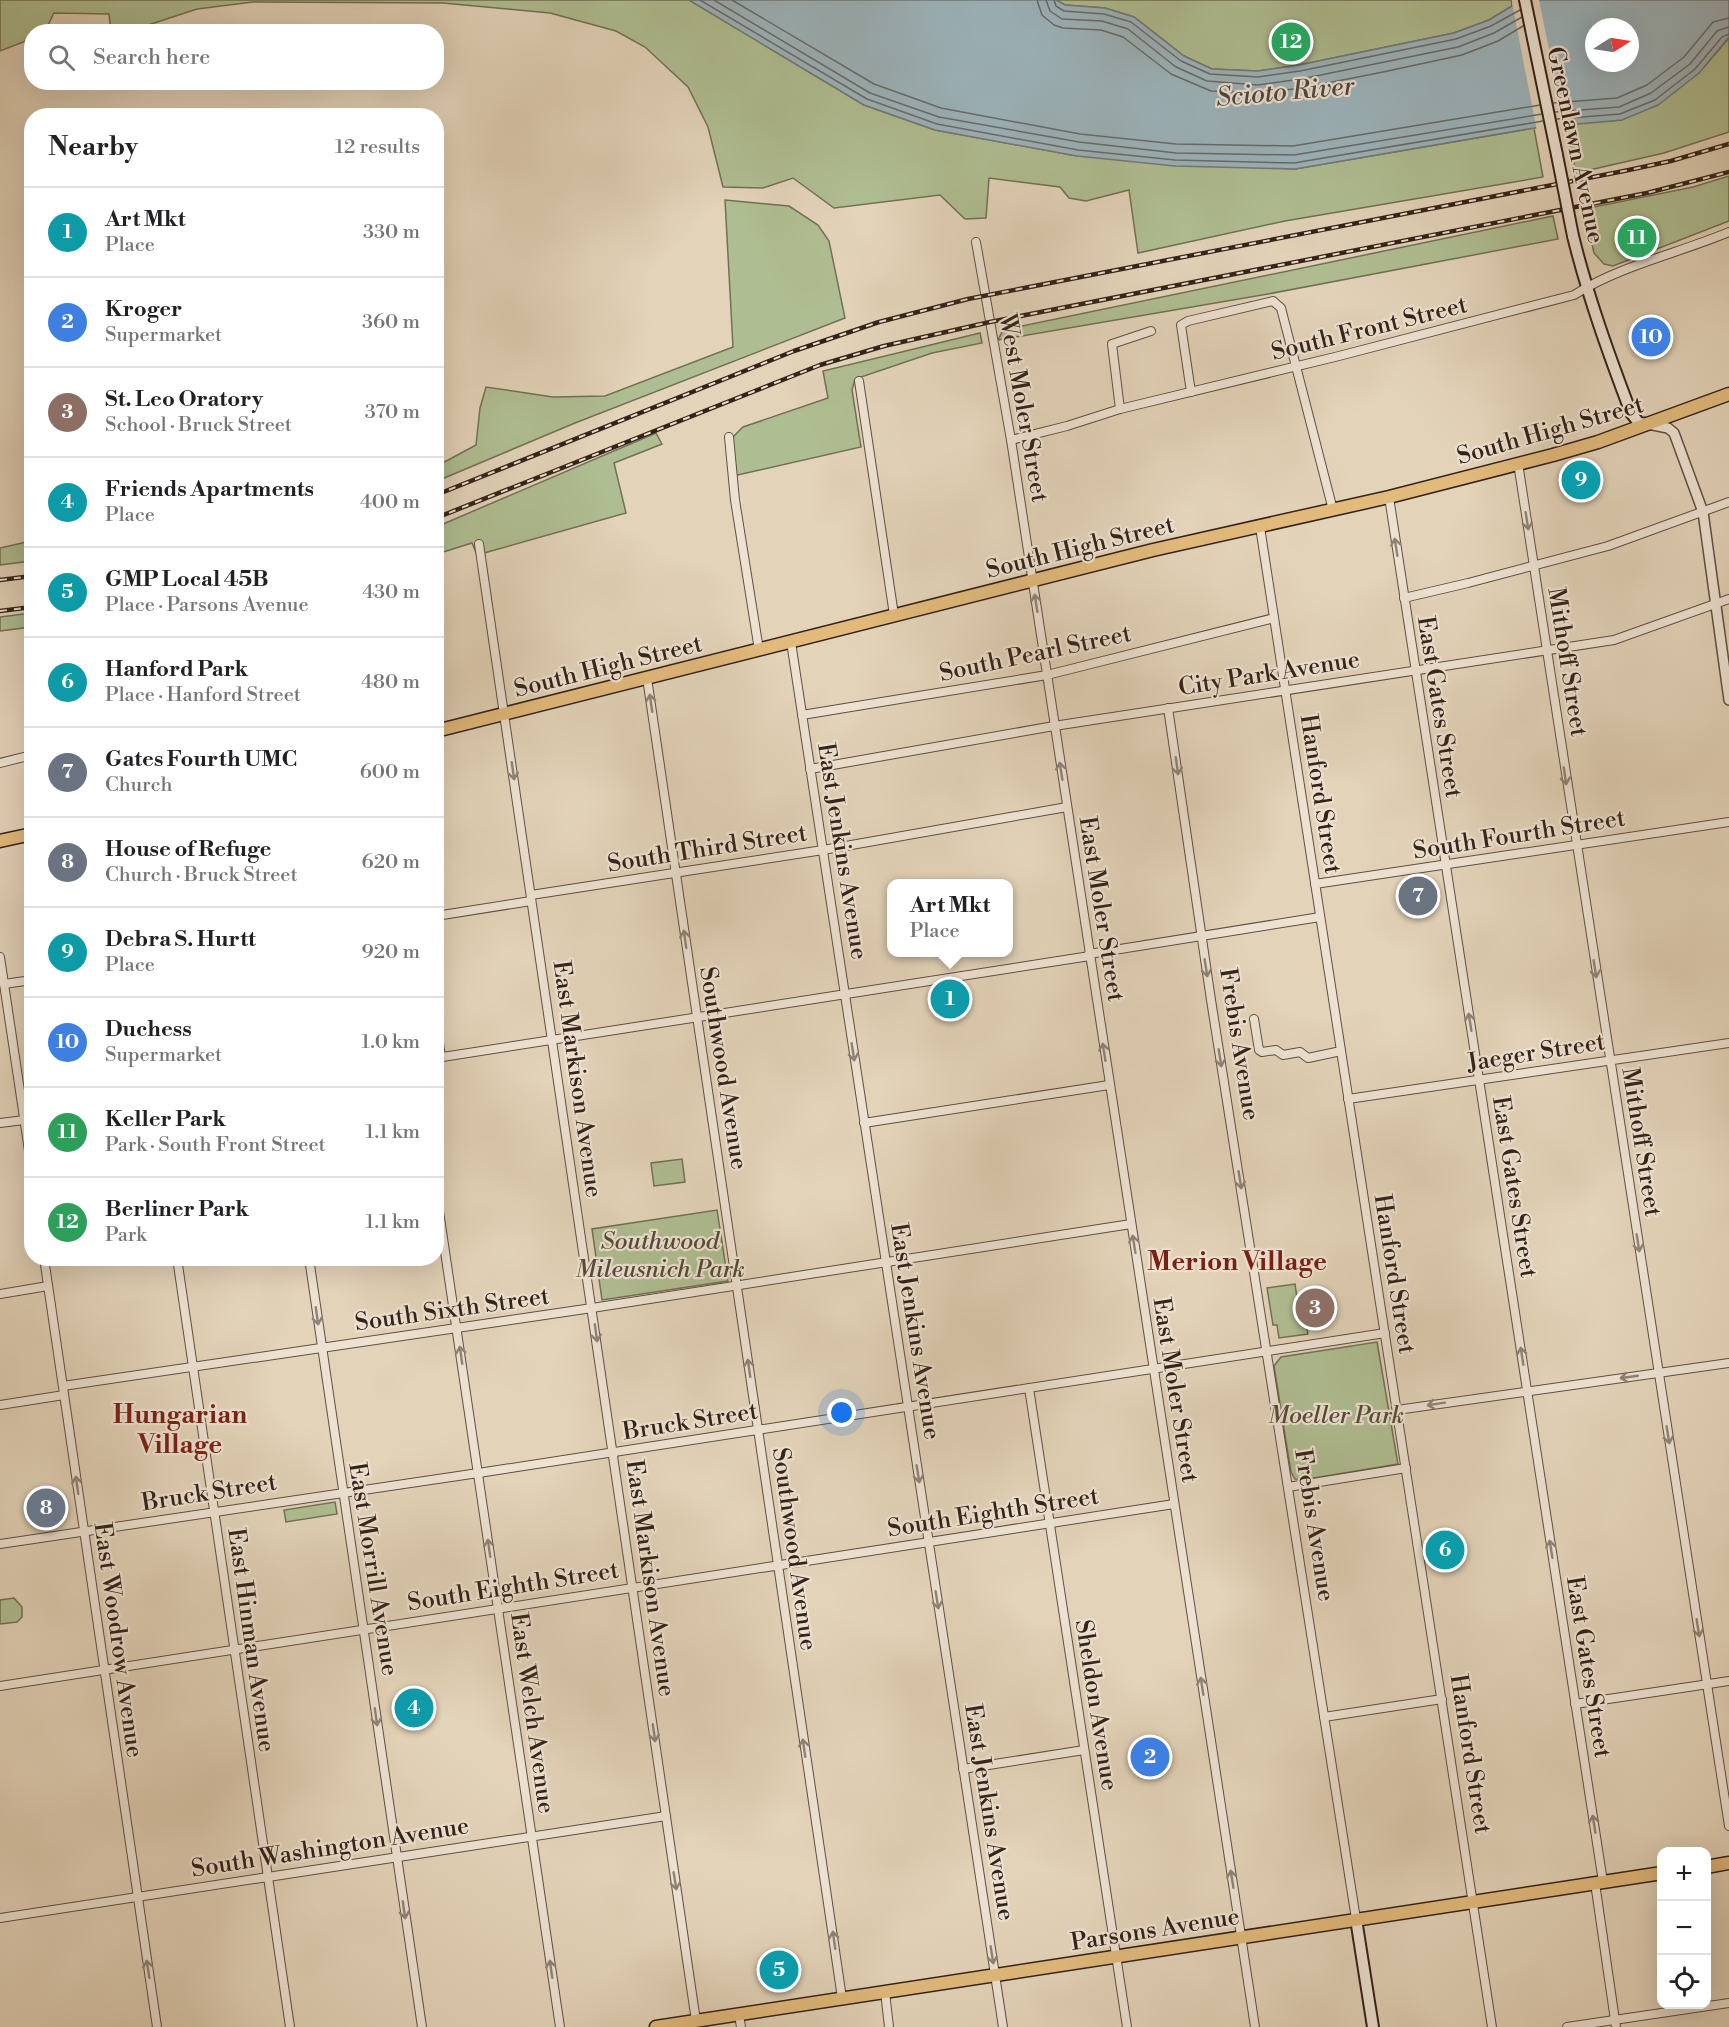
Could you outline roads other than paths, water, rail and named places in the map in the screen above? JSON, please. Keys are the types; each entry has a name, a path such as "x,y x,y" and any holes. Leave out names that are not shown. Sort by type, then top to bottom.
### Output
{"main road":[{"name":"Greenlawn Avenue","path":"1525,0 1573,236 1586,287 1631,413 1639,423 1648,424"},
{"name":"South High Street","path":"444,729 1153,550 1389,497 1518,464 1598,442 1729,394"},
{"path":"0,842 24,836"},
{"path":"1711,1866 1729,1863"},
{"name":"Parsons Avenue","path":"656,2027 696,2021 740,2021 842,1998 1657,1874"},
{"name":"Frebis Avenue","path":"1356,1919 1373,2027"}],"street":[{"name":"South Front Street","path":"1011,440 1067,426 1120,408 1296,367 1574,295 1586,287 1729,232"},
{"name":"West Moler Street","path":"976,242 1011,440 1032,580"},
{"path":"1191,392 1181,325 1188,321 1273,301 1281,308 1333,510"},
{"path":"1120,408 1112,344 1151,331"},
{"path":"859,381 894,615"},
{"path":"1648,424 1668,428 1674,433 1703,512 1729,700"},
{"path":"729,437 735,500 759,650"},
{"name":"Mithoff Street","path":"1518,464 1575,845 1729,1826"},
{"name":"East Gates Street","path":"1389,497 1575,1704 1616,2023"},
{"path":"1404,598 1608,546 1729,501"},
{"name":"Hanford Street","path":"1260,527 1492,2027"},
{"name":"East Markison Avenue","path":"479,544 696,2021"},
{"name":"East Moler Street","path":"1032,580 1255,2027"},
{"name":"City Park Avenue","path":"810,769 1054,726 1614,640 1729,599"},
{"name":"South Pearl Street","path":"802,715 1047,675 1274,618"},
{"name":"East Jenkins Avenue","path":"791,642 1003,2027"},
{"name":"Southwood Avenue","path":"647,678 842,1998"},
{"name":"Frebis Avenue","path":"1168,708 1266,1352 1356,1919"},
{"path":"0,763 24,757"},
{"name":"South Third Street","path":"444,914 1067,807"},
{"name":"South Fourth Street","path":"1315,884 1729,822"},
{"path":"444,1056 844,995 1320,917"},
{"path":"0,957 4,984 3,1000 24,1100"},
{"path":"4,984 24,981"},
{"path":"1254,1019 1259,1050 1262,1052 1276,1050 1282,1055 1300,1052 1308,1058 1341,1052"},
{"name":"Jaeger Street","path":"1348,1099 1729,1043"},
{"path":"864,1123 1109,1085"},
{"path":"0,1123 24,1120"},
{"name":"South Sixth Street","path":"0,1405 63,1390 193,1367 592,1308 1131,1224"},
{"name":"East Welch Avenue","path":"444,1243 560,2027"},
{"name":"East Woodrow Avenue","path":"45,1266 157,2027"},
{"name":"East Hinman Avenue","path":"178,1266 290,2027"},
{"name":"East Morrill Avenue","path":"310,1266 422,2027"},
{"path":"0,1294 48,1286"},
{"name":"Bruck Street","path":"0,1544 478,1473 1385,1333"},
{"path":"1397,1410 1729,1363"},
{"name":"Sheldon Avenue","path":"1029,1388 1127,2027"},
{"path":"1288,1487 1406,1468"},
{"name":"South Eighth Street","path":"0,1686 1174,1504"},
{"path":"1575,1704 1729,1681"},
{"path":"1324,1717 1442,1699"},
{"path":"963,1769 1084,1750"},
{"name":"South Washington Avenue","path":"0,1918 531,1836 666,1819"},
{"path":"885,1992 890,2027"},
{"path":"1568,2027 1616,2023 1729,2003"}],"water":[{"name":"Scioto River","path":"689,0 1056,0 1065,5 1105,8 1134,17 1184,56 1212,69 1258,71 1299,65 1454,33 1489,20 1512,6 1529,0 1729,0 1729,37 1699,73 1658,105 1622,120 1534,128 1295,169 1175,166 1077,156 935,130 864,105"}],"railway":[{"path":"444,492 794,351 879,322 968,299 1624,171 1671,161 1729,144"},
{"path":"444,515 820,365 884,346 990,322 1647,193 1729,172"},
{"path":"0,580 24,577"},
{"path":"0,611 24,608"}],"place":[{"name":"Berliner Park","path":"1291,42"},
{"name":"Keller Park","path":"1637,238"},
{"name":"Duchess","path":"1651,337"},
{"name":"Debra S. Hurtt","path":"1581,480"},
{"name":"Gates Fourth UMC","path":"1418,896"},
{"name":"Art Mkt","path":"950,999"},
{"name":"St. Leo Oratory","path":"1315,1308"},
{"name":"House of Refuge","path":"46,1508"},
{"name":"Hanford Park","path":"1445,1550"},
{"name":"Friends Apartments","path":"414,1708"},
{"name":"Kroger","path":"1150,1757"},
{"name":"GMP Local 45B","path":"779,1970"}],"district":[{"name":"Merion Village","path":"1237,1261"},
{"name":"Hungarian Village","path":"180,1429"}],"park label":[{"name":"Southwood Mileusnich Park","path":"660,1255"},
{"name":"Moeller Park","path":"1336,1415"}]}
